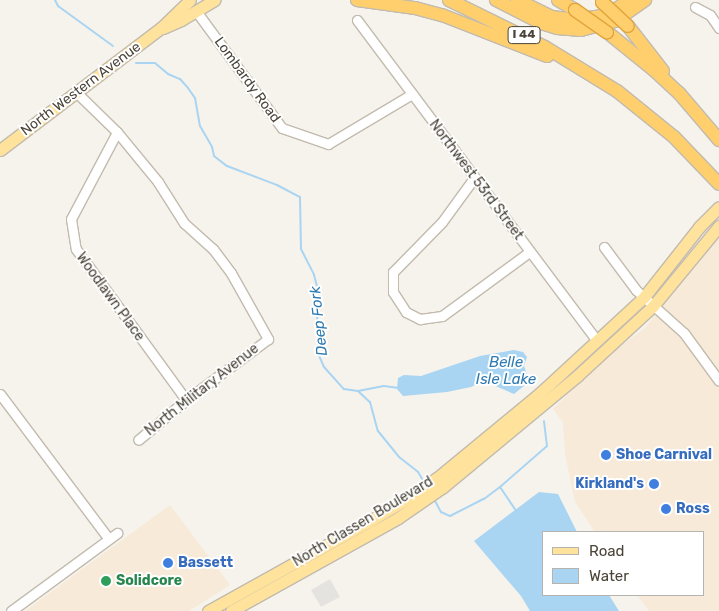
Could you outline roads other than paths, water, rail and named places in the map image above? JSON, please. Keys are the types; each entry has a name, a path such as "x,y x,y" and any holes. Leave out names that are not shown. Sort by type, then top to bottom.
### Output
{"highway":[{"path":"357,0 415,8 442,15 484,30 595,77"},
{"name":"I 44","path":"449,0 515,31 595,77 658,123 715,180"},
{"path":"496,0 541,22 569,30 588,29 608,24 645,0"},
{"path":"517,0 552,17 576,20 607,15 630,0"},
{"path":"558,0 608,32 679,93"},
{"path":"600,1 639,37 679,93 719,140"}],"main road":[{"name":"North Western Avenue","path":"0,150 161,28 190,0"},
{"name":"North Western Avenue","path":"161,28 214,0"},
{"name":"North Classen Boulevard","path":"440,482 644,297 699,227 719,207"},
{"name":"North Classen Boulevard","path":"208,611 371,527 440,482 576,376 653,306 719,226"},
{"path":"568,367 576,376"},
{"name":"North Classen Boulevard","path":"231,611 308,561"}],"street":[{"path":"695,6 710,15 719,28"},
{"name":"Lombardy Road","path":"196,11 282,128 328,144 412,94"},
{"name":"Northwest 53rd Street","path":"357,20 596,340"},
{"path":"77,93 117,132"},
{"name":"North Military Avenue","path":"117,132 158,182 184,223 213,249 231,273 268,339 186,400 138,440"},
{"name":"Woodlawn Place","path":"117,132 71,219 76,249 186,400"},
{"path":"474,178 442,222 393,272 393,292 406,312 420,319 442,316 529,252"},
{"path":"604,247 644,297 684,333 719,381"},
{"path":"0,394 113,536 11,611"}],"water":[{"name":"Belle Isle Lake","path":"514,350 523,352 527,357 524,366 528,377 524,382 525,385 514,394 484,381 471,387 447,392 403,396 397,389 398,378 404,375 421,376 480,356"},
{"path":"539,492 558,494 576,531 542,531 542,596 610,596 619,611 530,611 521,596 474,541"}],"waterway":[{"name":"Deep Fork","path":"55,0 58,6 113,46"},
{"name":"Deep Fork","path":"136,63 155,63 168,74 180,79 188,88 195,98 200,126 212,147 214,156 227,166 277,185 300,197 301,249 314,275 319,294 317,316 318,353 324,367 344,389 358,391 370,402 378,431 399,457 418,472 424,482"},
{"path":"358,391 384,386 399,388"},
{"path":"500,487 547,446 544,421"},
{"name":"Deep Fork","path":"434,499 441,512 450,516 484,499 500,487 517,512"}],"place":[{"name":"Shoe Carnival","path":"606,455"},
{"name":"Kirkland's","path":"654,484"},
{"name":"Ross","path":"666,509"},
{"name":"Bassett","path":"168,563"},
{"name":"Solidcore","path":"106,581"}]}
